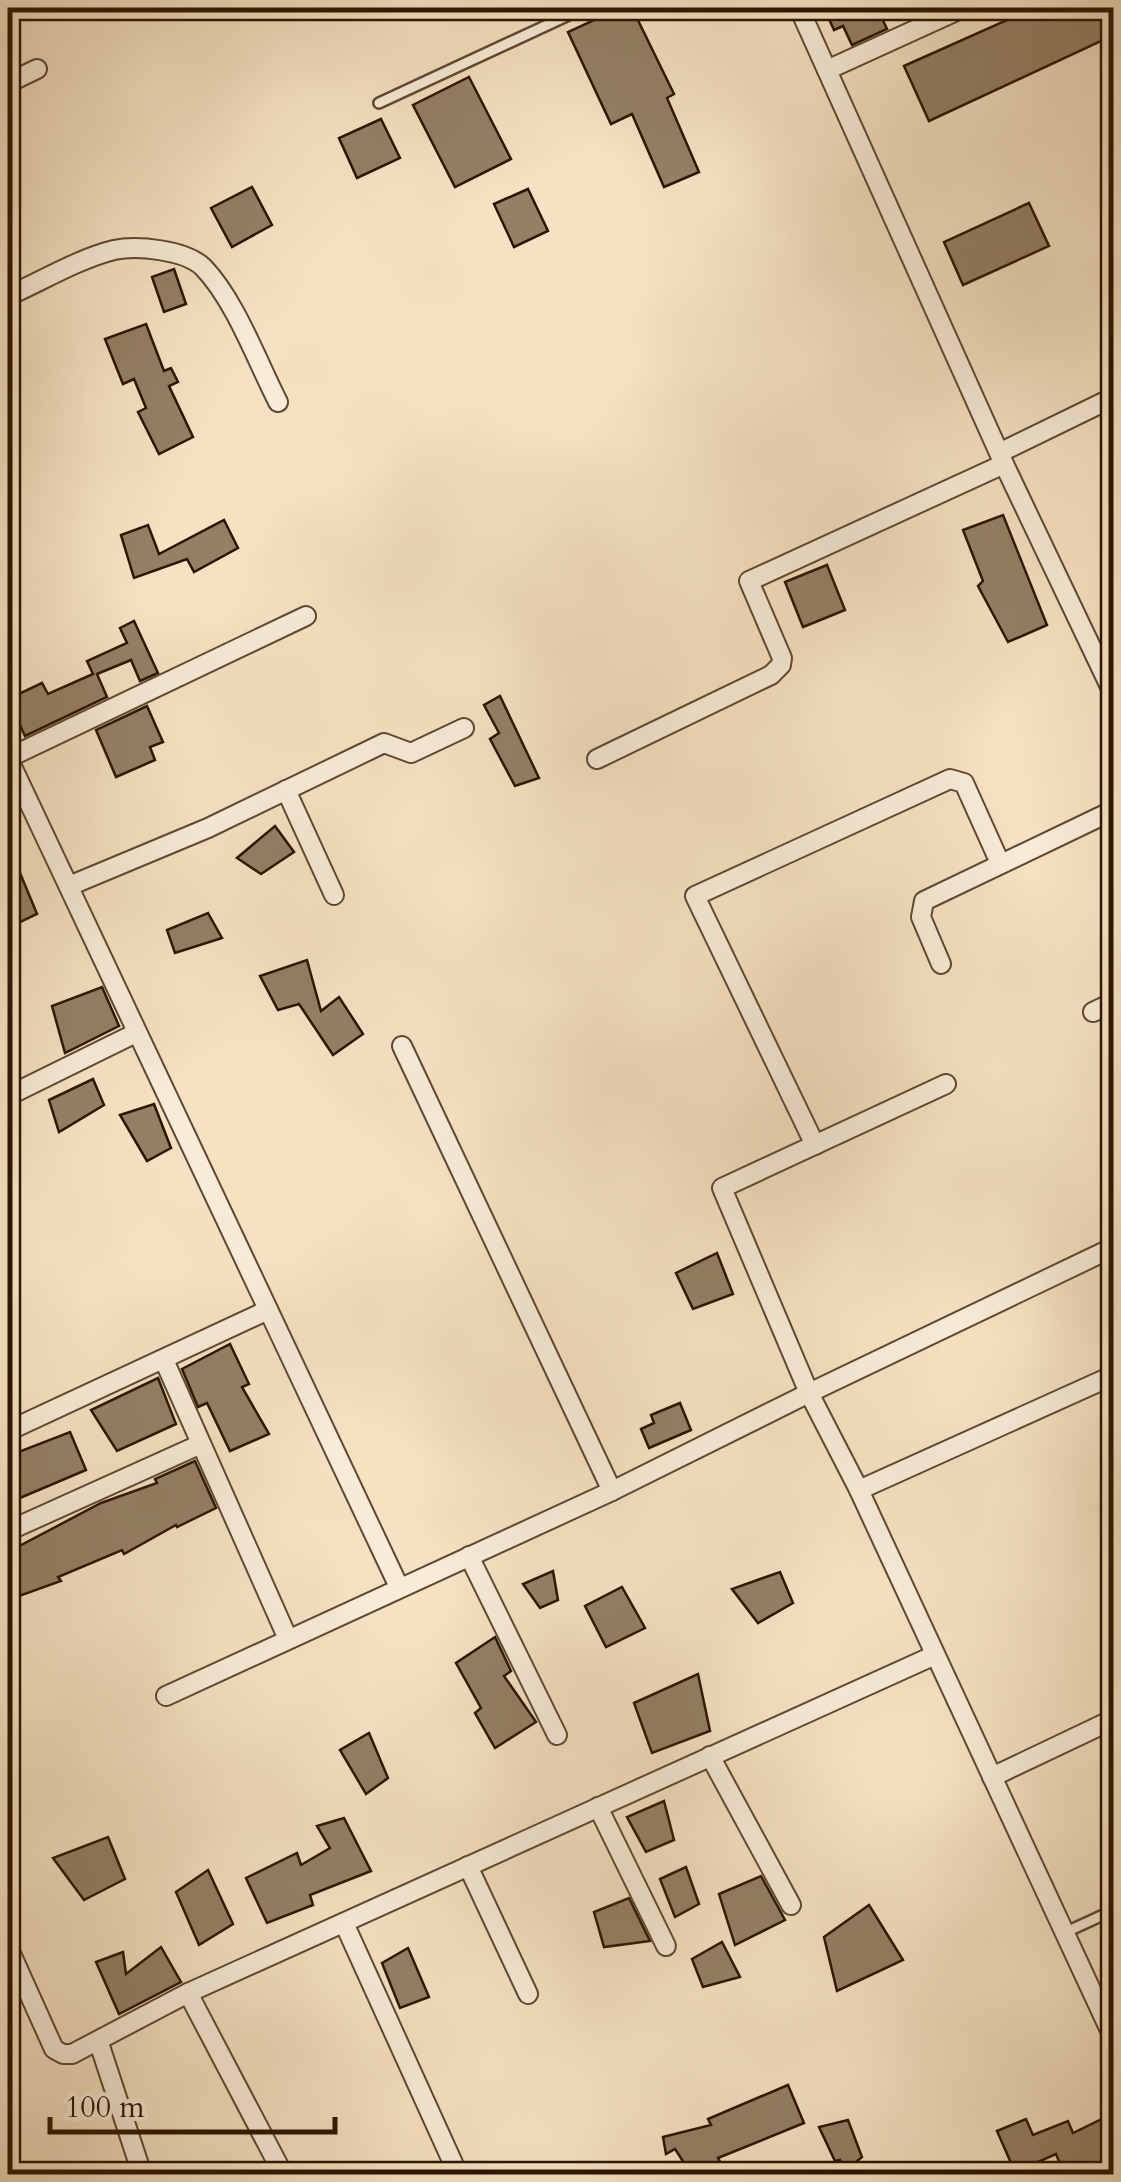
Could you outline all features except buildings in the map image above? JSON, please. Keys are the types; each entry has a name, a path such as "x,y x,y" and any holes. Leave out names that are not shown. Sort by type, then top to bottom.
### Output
{"street":[{"path":"799,8 1002,458 1114,695"},
{"path":"827,70 963,8"},
{"path":"8,83 37,69"},
{"path":"8,296 110,251 134,246 192,260 202,266 224,297 278,402"},
{"path":"597,759 771,676 781,665 782,658 749,581 1002,458 1114,396"},
{"path":"306,616 8,758 399,1588"},
{"path":"69,886 208,828 384,743 411,753 464,728"},
{"path":"815,1145 696,896 950,779 964,784 1000,864"},
{"path":"286,790 334,895"},
{"path":"940,964 921,917 924,901 1114,810"},
{"path":"1093,1012 1114,1002"},
{"path":"8,1096 136,1033"},
{"path":"402,1046 612,1491"},
{"path":"946,1084 722,1188 809,1392 859,1490 1114,2039"},
{"path":"166,1696 612,1491 1114,1247"},
{"path":"8,1431 268,1310"},
{"path":"164,1360 288,1640"},
{"path":"859,1490 1114,1375"},
{"path":"8,1531 201,1444"},
{"path":"469,1556 558,1735"},
{"path":"8,1947 54,2049 72,2054 188,1993 936,1655"},
{"path":"992,1777 1114,1719"},
{"path":"710,1756 791,1904"},
{"path":"598,1807 666,1946"},
{"path":"468,1866 528,1994"},
{"path":"344,1923 453,2163"},
{"path":"188,1993 282,2172"},
{"path":"99,2043 142,2174"}],"lane":[{"path":"380,104 584,8"},
{"path":"1064,1933 1114,1910"}]}
